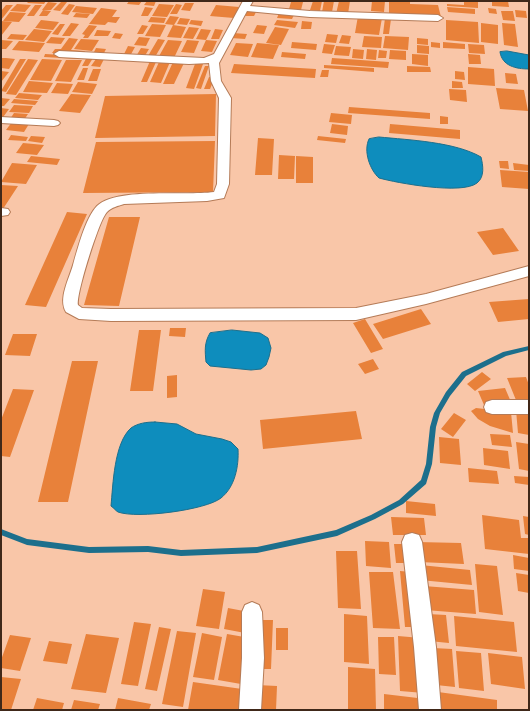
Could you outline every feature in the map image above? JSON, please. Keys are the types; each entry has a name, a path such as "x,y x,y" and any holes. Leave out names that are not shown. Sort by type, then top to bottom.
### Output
{"street":[{"path":"438,18 310,14 247,4 214,63 216,81 225,98 223,184 219,195 196,199 126,200 111,203 103,209 92,226 72,293 70,301 71,308 79,313 111,315 356,314 426,299 529,271"},
{"path":"59,54 189,61 205,60 218,56"},
{"path":"1,120 54,124"},
{"path":"492,407 529,407"},
{"path":"412,542 428,667 430,710"},
{"path":"250,710 253,658 252,612"}],"water":[{"path":"507,51 529,55 529,69 510,66 507,64 501,57 500,52"},
{"path":"379,137 432,142 470,152 481,157 483,167 481,178 477,183 469,186 444,188 400,183 379,178 368,160 367,144 369,139"},
{"path":"232,330 260,333 268,338 271,348 266,365 261,369 251,370 210,366 206,362 205,351 210,333"},
{"path":"155,422 177,424 196,434 231,442 238,449 237,469 233,482 221,498 187,510 155,514 127,514 118,512 111,506 115,465 125,435 131,428 137,425"}],"building":[{"path":"29,1 46,1 44,4 27,3"},
{"path":"129,1 142,1 139,5 127,4"},
{"path":"147,1 156,1 154,6 144,5"},
{"path":"313,1 322,1 320,11 310,10"},
{"path":"324,1 334,1 332,12 322,12"},
{"path":"339,1 350,1 348,14 336,14"},
{"path":"372,1 385,1 384,12 371,11"},
{"path":"389,1 410,2 410,4 438,5 441,17 389,15"},
{"path":"464,1 478,1 478,8 447,6 447,4 464,5"},
{"path":"492,1 508,1 509,7 492,6"},
{"path":"48,2 57,3 51,10 42,10"},
{"path":"61,2 67,2 60,11 53,10"},
{"path":"291,2 303,2 301,10 289,9"},
{"path":"185,3 194,3 190,11 181,10"},
{"path":"17,4 31,5 25,12 10,11"},
{"path":"69,4 75,5 68,15 61,14"},
{"path":"159,4 174,5 167,17 152,16"},
{"path":"176,4 182,5 177,14 170,14"},
{"path":"6,5 13,5 1,20 1,11"},
{"path":"35,5 42,5 34,16 27,16"},
{"path":"216,5 239,7 234,18 210,16"},
{"path":"76,6 97,8 93,14 72,12"},
{"path":"145,7 153,8 148,16 141,16"},
{"path":"447,7 475,9 475,14 448,12"},
{"path":"101,8 117,10 112,17 120,17 116,23 108,22 105,25 89,24"},
{"path":"488,8 496,9 497,14 489,13"},
{"path":"248,9 257,10 254,16 245,16"},
{"path":"43,10 51,11 47,16 39,16"},
{"path":"515,10 526,11 527,18 516,17"},
{"path":"501,11 513,11 515,21 503,20"},
{"path":"10,12 26,13 19,22 3,21"},
{"path":"76,13 90,14 87,18 73,17"},
{"path":"279,13 294,15 292,19 277,18"},
{"path":"170,16 179,17 174,25 165,24"},
{"path":"358,16 382,18 379,35 355,33"},
{"path":"151,17 166,18 164,23 148,22"},
{"path":"180,18 190,19 187,25 177,24"},
{"path":"385,18 391,19 389,34 383,34"},
{"path":"41,20 59,22 53,30 35,28"},
{"path":"191,20 203,21 201,26 189,24"},
{"path":"277,20 298,22 295,28 274,25"},
{"path":"446,20 478,22 479,43 446,40"},
{"path":"1,21 12,22 1,36"},
{"path":"302,21 312,22 311,29 301,29"},
{"path":"71,23 79,24 70,36 62,36"},
{"path":"481,23 498,25 498,44 481,42"},
{"path":"502,23 515,24 518,47 504,45"},
{"path":"60,24 65,24 58,35 52,34"},
{"path":"152,24 166,25 160,37 145,36"},
{"path":"89,25 97,26 88,38 83,38 85,35 82,34"},
{"path":"142,25 148,26 143,34 137,34"},
{"path":"173,25 186,27 181,38 167,37"},
{"path":"257,25 267,26 264,34 253,33"},
{"path":"189,27 199,28 193,39 183,38"},
{"path":"275,27 289,29 281,45 266,43"},
{"path":"34,29 52,31 44,42 25,40"},
{"path":"201,29 211,30 206,40 196,39"},
{"path":"215,29 223,30 219,39 211,39"},
{"path":"97,30 111,31 108,36 94,36"},
{"path":"115,33 123,34 120,39 112,38"},
{"path":"233,33 247,34 245,39 231,38"},
{"path":"11,34 27,35 23,40 7,39"},
{"path":"327,34 338,35 336,43 325,42"},
{"path":"342,35 351,36 349,44 339,43"},
{"path":"364,36 382,37 381,48 362,47"},
{"path":"385,36 409,37 408,50 383,48"},
{"path":"51,37 65,38 61,44 46,43"},
{"path":"139,37 150,38 146,46 134,45"},
{"path":"69,38 78,39 71,50 85,51 83,55 52,53 55,49 61,49"},
{"path":"417,38 428,39 428,45 417,44"},
{"path":"81,39 99,40 92,51 74,49"},
{"path":"158,39 165,40 155,57 148,56"},
{"path":"1,40 13,41 6,49 1,49"},
{"path":"168,40 182,41 173,60 158,58"},
{"path":"187,40 199,41 194,53 181,52"},
{"path":"206,40 217,41 212,52 201,51"},
{"path":"19,41 45,43 39,52 12,50"},
{"path":"292,42 317,44 316,50 291,48"},
{"path":"431,42 440,43 440,48 431,47"},
{"path":"443,42 465,44 465,49 443,48"},
{"path":"236,43 253,44 248,57 230,55"},
{"path":"257,43 279,45 273,59 251,57"},
{"path":"324,44 335,45 332,54 322,53"},
{"path":"468,44 484,45 485,54 469,53"},
{"path":"417,45 429,46 429,54 417,53"},
{"path":"128,46 135,47 130,56 123,56"},
{"path":"336,46 351,47 349,56 334,55"},
{"path":"96,48 106,49 102,57 92,56"},
{"path":"141,48 149,49 143,59 135,58"},
{"path":"353,49 364,50 363,59 352,58"},
{"path":"367,49 377,50 376,60 366,59"},
{"path":"379,50 387,51 386,58 378,58"},
{"path":"390,50 406,51 406,60 389,59"},
{"path":"282,52 306,54 305,59 281,57"},
{"path":"45,54 81,56 79,59 44,57"},
{"path":"412,54 428,55 428,66 412,64"},
{"path":"468,54 480,55 481,64 469,64"},
{"path":"87,57 93,58 88,66 82,66"},
{"path":"1,58 15,59 9,69 1,68"},
{"path":"332,58 389,62 388,68 331,64"},
{"path":"20,59 26,59 6,92 1,91"},
{"path":"28,59 38,60 16,95 6,94"},
{"path":"42,59 62,60 51,81 30,80"},
{"path":"96,59 104,59 100,67 91,66"},
{"path":"66,60 82,60 71,82 55,81"},
{"path":"150,61 156,62 147,82 141,82"},
{"path":"159,62 170,62 161,83 150,82"},
{"path":"173,62 184,63 174,84 163,84"},
{"path":"195,64 203,64 194,89 186,88"},
{"path":"234,64 316,69 315,78 231,73"},
{"path":"324,65 374,68 374,72 324,68"},
{"path":"205,66 209,66 201,89 196,88"},
{"path":"407,66 430,67 431,72 407,72"},
{"path":"468,67 494,69 495,86 468,84"},
{"path":"83,68 88,68 84,80 77,80"},
{"path":"93,69 101,69 97,81 88,81"},
{"path":"322,70 329,70 328,77 320,77"},
{"path":"1,71 9,72 1,82"},
{"path":"455,71 464,72 465,80 455,79"},
{"path":"505,73 516,74 518,84 506,83"},
{"path":"209,77 215,77 210,89 204,89"},
{"path":"29,81 53,83 47,93 23,92"},
{"path":"452,81 462,82 463,88 452,88"},
{"path":"78,82 97,84 92,94 72,92"},
{"path":"57,83 73,84 68,94 51,93"},
{"path":"496,88 524,90 528,111 500,109"},
{"path":"449,89 466,90 467,102 450,100"},
{"path":"19,93 42,95 38,100 15,98"},
{"path":"71,94 91,95 80,113 59,111"},
{"path":"216,94 215,136 95,138 105,96"},
{"path":"1,98 10,99 4,106 1,106"},
{"path":"14,99 38,101 35,105 11,103"},
{"path":"14,105 33,106 29,113 9,112"},
{"path":"349,107 430,113 430,119 348,113"},
{"path":"1,108 9,109 1,120"},
{"path":"14,113 28,114 24,120 10,119"},
{"path":"331,113 352,115 351,124 329,122"},
{"path":"440,116 448,117 448,124 440,124"},
{"path":"12,122 29,124 24,132 6,130"},
{"path":"332,124 348,126 347,135 330,133"},
{"path":"390,124 460,130 460,139 389,133"},
{"path":"11,135 28,137 26,141 8,140"},
{"path":"31,136 45,137 42,143 28,141"},
{"path":"318,136 346,139 345,143 317,140"},
{"path":"258,138 274,139 272,175 255,175"},
{"path":"215,141 213,192 83,193 96,142"},
{"path":"23,143 44,145 37,155 16,153"},
{"path":"279,155 295,156 294,179 278,179"},
{"path":"31,156 60,159 57,165 27,162"},
{"path":"296,156 313,157 313,183 296,183"},
{"path":"499,161 508,161 509,169 500,168"},
{"path":"12,163 37,165 26,184 1,182"},
{"path":"513,163 529,165 529,171 514,170"},
{"path":"500,170 529,172 529,189 502,187"},
{"path":"1,185 18,186 1,212"},
{"path":"67,212 87,214 46,307 25,305"},
{"path":"109,217 140,217 119,306 84,305"},
{"path":"503,228 519,251 493,255 477,232"},
{"path":"529,299 529,319 498,322 489,302"},
{"path":"421,309 431,324 383,339 373,324"},
{"path":"365,319 383,349 371,353 353,323"},
{"path":"170,328 186,328 185,337 169,336"},
{"path":"139,330 161,330 153,391 130,391"},
{"path":"13,334 37,334 30,356 5,355"},
{"path":"373,359 379,369 365,374 358,364"},
{"path":"72,361 98,361 68,502 38,502"},
{"path":"482,372 491,379 475,391 467,384"},
{"path":"177,375 177,397 167,398 167,376"},
{"path":"526,377 529,385 529,404 518,405 507,378"},
{"path":"505,388 511,402 484,405 478,391"},
{"path":"13,389 34,390 10,457 1,456 1,420"},
{"path":"476,408 511,412 513,433 490,426 478,419 471,411"},
{"path":"516,410 529,411 529,435 518,433"},
{"path":"356,411 362,439 263,449 260,420"},
{"path":"454,413 466,420 453,437 441,429"},
{"path":"490,434 510,435 512,447 492,445"},
{"path":"439,437 459,439 461,465 440,463"},
{"path":"516,442 529,444 529,471 519,469"},
{"path":"483,448 508,451 510,469 484,465"},
{"path":"468,468 497,471 499,484 469,482"},
{"path":"514,476 529,477 529,485 515,483"},
{"path":"406,501 435,504 436,516 406,513"},
{"path":"482,515 519,520 521,538 529,538 529,554 485,549"},
{"path":"523,516 529,517 529,535 525,534"},
{"path":"391,517 424,518 426,535 393,535"},
{"path":"365,541 389,542 391,568 366,566"},
{"path":"417,542 461,543 464,564 419,562"},
{"path":"394,544 408,544 410,563 396,563"},
{"path":"336,551 357,551 361,609 338,608"},
{"path":"513,555 529,558 529,571 514,569"},
{"path":"475,564 497,566 503,615 479,612"},
{"path":"420,565 470,570 472,585 420,580"},
{"path":"400,571 411,572 418,627 405,627"},
{"path":"369,572 393,572 400,629 373,628"},
{"path":"516,573 529,575 529,593 518,591"},
{"path":"424,586 474,590 476,614 425,610"},
{"path":"203,589 225,592 219,629 196,626"},
{"path":"228,608 249,612 245,633 224,629"},
{"path":"344,614 367,616 369,664 344,662"},
{"path":"428,614 446,615 449,643 429,641"},
{"path":"454,616 514,622 517,652 456,646"},
{"path":"257,620 273,620 271,669 256,669"},
{"path":"134,622 151,624 138,686 121,684"},
{"path":"159,627 171,629 157,691 145,689"},
{"path":"276,628 288,628 288,650 276,650"},
{"path":"177,631 196,633 183,707 162,704"},
{"path":"202,633 222,637 214,680 193,677"},
{"path":"86,634 119,638 106,693 71,689"},
{"path":"227,634 250,638 241,684 218,680"},
{"path":"10,635 31,638 20,671 1,668 1,660"},
{"path":"398,636 421,638 424,693 400,691"},
{"path":"378,637 394,637 396,675 379,674"},
{"path":"49,641 72,644 67,664 43,661"},
{"path":"433,648 452,649 455,687 436,685"},
{"path":"456,651 481,653 484,691 459,688"},
{"path":"488,653 522,657 525,689 491,684"},
{"path":"348,667 375,669 376,710 348,710"},
{"path":"1,677 21,679 11,710 1,710"},
{"path":"193,682 242,689 239,710 188,710"},
{"path":"257,685 277,686 276,710 255,710"},
{"path":"438,692 497,700 497,710 438,710"},
{"path":"384,694 426,699 426,710 384,710"},
{"path":"37,698 64,703 62,710 33,710"},
{"path":"118,698 151,704 149,710 115,710"},
{"path":"74,700 100,704 98,710 71,710"}],"waterway":[{"path":"1,532 27,542 89,550 148,549 181,553 257,550 337,533 373,517 401,502 424,482 429,464 433,427 437,413 448,394 464,374 505,354 529,348"}]}
